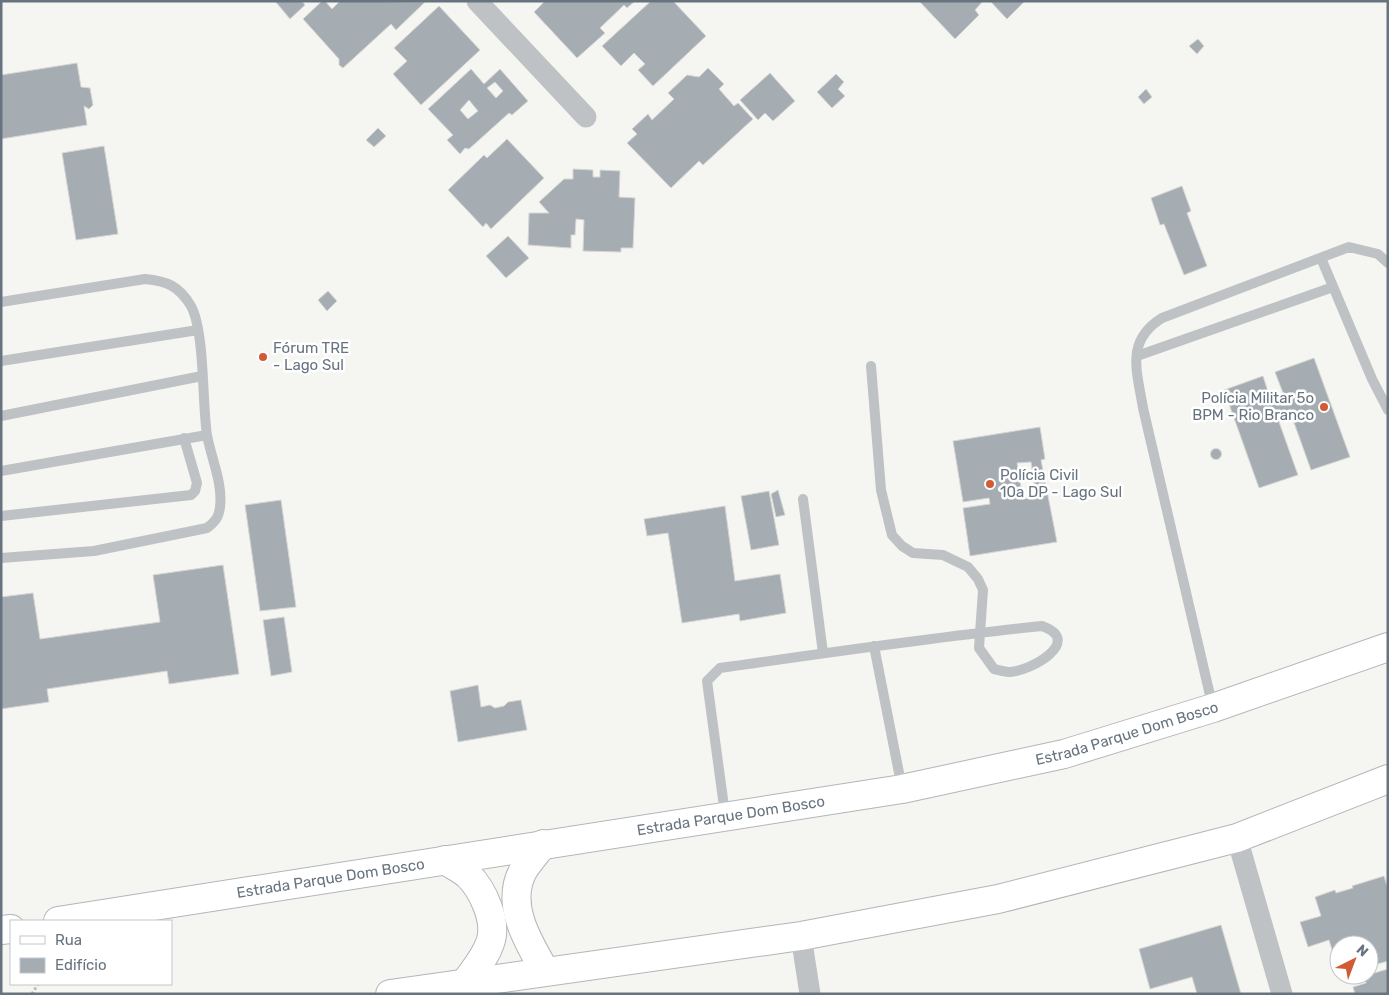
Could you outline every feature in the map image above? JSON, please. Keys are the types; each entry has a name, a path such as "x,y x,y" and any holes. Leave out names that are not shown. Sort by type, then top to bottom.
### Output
{"main road":[{"name":"Estrada Parque Dom Bosco","path":"64,920 543,844 902,790 1064,754 1213,708 1388,647"},
{"path":"390,994 801,936 998,899 1237,838 1388,779"},
{"path":"543,844 523,871 517,894 517,912 524,933 545,971"},
{"path":"445,860 467,875 481,894 491,918 491,941 481,961 465,982"}],"street":[{"path":"477,1 586,117"},
{"path":"1237,838 1282,994"},
{"path":"801,936 810,994"}],"lane":[{"path":"1213,708 1143,408 1136,366 1141,337 1149,326 1162,318 1349,247 1378,254 1388,263"},
{"path":"1321,258 1372,379 1388,410"},
{"path":"1,302 145,279 165,281 180,292 192,308 198,330 207,435 220,493 218,517 207,528 94,551 1,558"},
{"path":"1137,356 1333,287"},
{"path":"1,361 198,330"},
{"path":"725,816 707,681 720,668 874,646 978,633 1042,626 1050,629 1056,638 1057,645 1053,653 1042,661 1009,672 994,669 985,659 979,648 978,633 982,590 978,580 968,567 943,555 912,554 892,535 882,490 871,366"},
{"path":"1,416 202,376"},
{"path":"1,471 207,435"},
{"path":"1,516 191,495 195,491 197,483 184,438"},
{"path":"803,499 823,653"},
{"path":"874,646 902,790"}],"building":[{"path":"275,1 302,1 305,5 290,19"},
{"path":"322,1 325,1 332,9 340,1 425,2 396,30 391,24 343,68 339,65 339,59 303,19"},
{"path":"545,1 635,1 627,8 624,5 600,28 605,33 577,58 534,12"},
{"path":"651,1 673,1 706,36 653,86 638,70 645,64 634,53 621,66 602,46"},
{"path":"919,1 983,1 975,10 979,15 955,39"},
{"path":"990,1 1025,1 1007,19"},
{"path":"439,6 480,50 421,105 393,74 407,61 394,48"},
{"path":"1198,39 1204,46 1197,54 1189,46"},
{"path":"77,63 81,87 90,88 93,105 89,109 84,106 87,125 1,139 1,75"},
{"path":"708,68 724,84 719,89 734,106 738,103 753,119 703,165 699,161 671,188 627,143 637,134 632,129 648,114 652,120 674,99 668,93 687,75 699,77"},
{"path":"471,69 484,84 500,69 528,101 512,115 509,113 469,149 465,148 460,154 447,140 453,135 428,109","holes":["495,82 503,91 496,98 487,88","469,100 478,111 468,119 460,110"]},
{"path":"770,73 795,101 773,121 765,113 758,120 740,100"},
{"path":"836,74 844,82 838,89 845,96 832,108 817,92"},
{"path":"1146,89 1152,97 1144,104 1138,97"},
{"path":"378,128 386,136 374,147 366,140"},
{"path":"507,139 544,178 491,229 486,223 483,227 448,190 484,155 487,158"},
{"path":"104,146 118,234 76,240 62,153"},
{"path":"573,169 593,170 593,177 600,177 600,170 620,171 619,197 635,198 633,248 621,248 621,252 583,251 584,220 576,219 575,235 571,235 571,248 528,245 529,213 549,213 539,202 564,179 573,179"},
{"path":"1182,186 1191,211 1187,213 1207,266 1184,275 1164,224 1160,225 1151,198"},
{"path":"508,236 529,258 506,278 486,256"},
{"path":"328,291 337,301 327,311 318,300"},
{"path":"1314,358 1350,457 1311,470 1292,417 1279,422 1298,475 1259,488 1224,390 1263,376 1270,398 1283,393 1275,372"},
{"name":"Polícia Civil 10a DP - Lago Sul","path":"1040,427 1045,459 1041,460 1057,542 970,556 963,508 990,504 989,498 963,502 953,441","holes":["1031,462 1036,497 1023,499 1017,463"]},
{"path":"1216,448 1222,454 1216,460 1210,454"},
{"path":"778,490 785,515 776,517 771,494"},
{"path":"769,491 779,545 751,550 741,496"},
{"path":"281,500 296,607 260,611 245,505"},
{"path":"725,506 735,581 780,574 786,613 740,621 739,614 682,623 668,533 647,536 644,519"},
{"path":"223,565 239,674 169,684 167,671 47,689 49,702 1,709 1,597 33,593 40,639 160,622 153,575"},
{"path":"284,617 292,672 271,676 263,620"},
{"path":"478,685 481,707 490,705 495,708 504,706 508,702 521,700 527,730 458,742 450,691"},
{"path":"1384,876 1388,889 1388,961 1379,964 1379,935 1329,935 1329,940 1308,947 1300,922 1321,916 1315,897 1335,890 1336,893 1353,888 1352,886"},
{"path":"1221,925 1241,994 1197,994 1192,977 1150,989 1139,949"},
{"path":"1388,969 1388,994 1355,994 1353,987 1379,985 1379,972"}],"place":[{"name":"Fórum TRE - Lago Sul","path":"263,357"},
{"name":"Polícia Militar 5o BPM - Rio Branco","path":"1324,407"},
{"name":"Polícia Civil 10a DP - Lago Sul","path":"990,484"}]}
